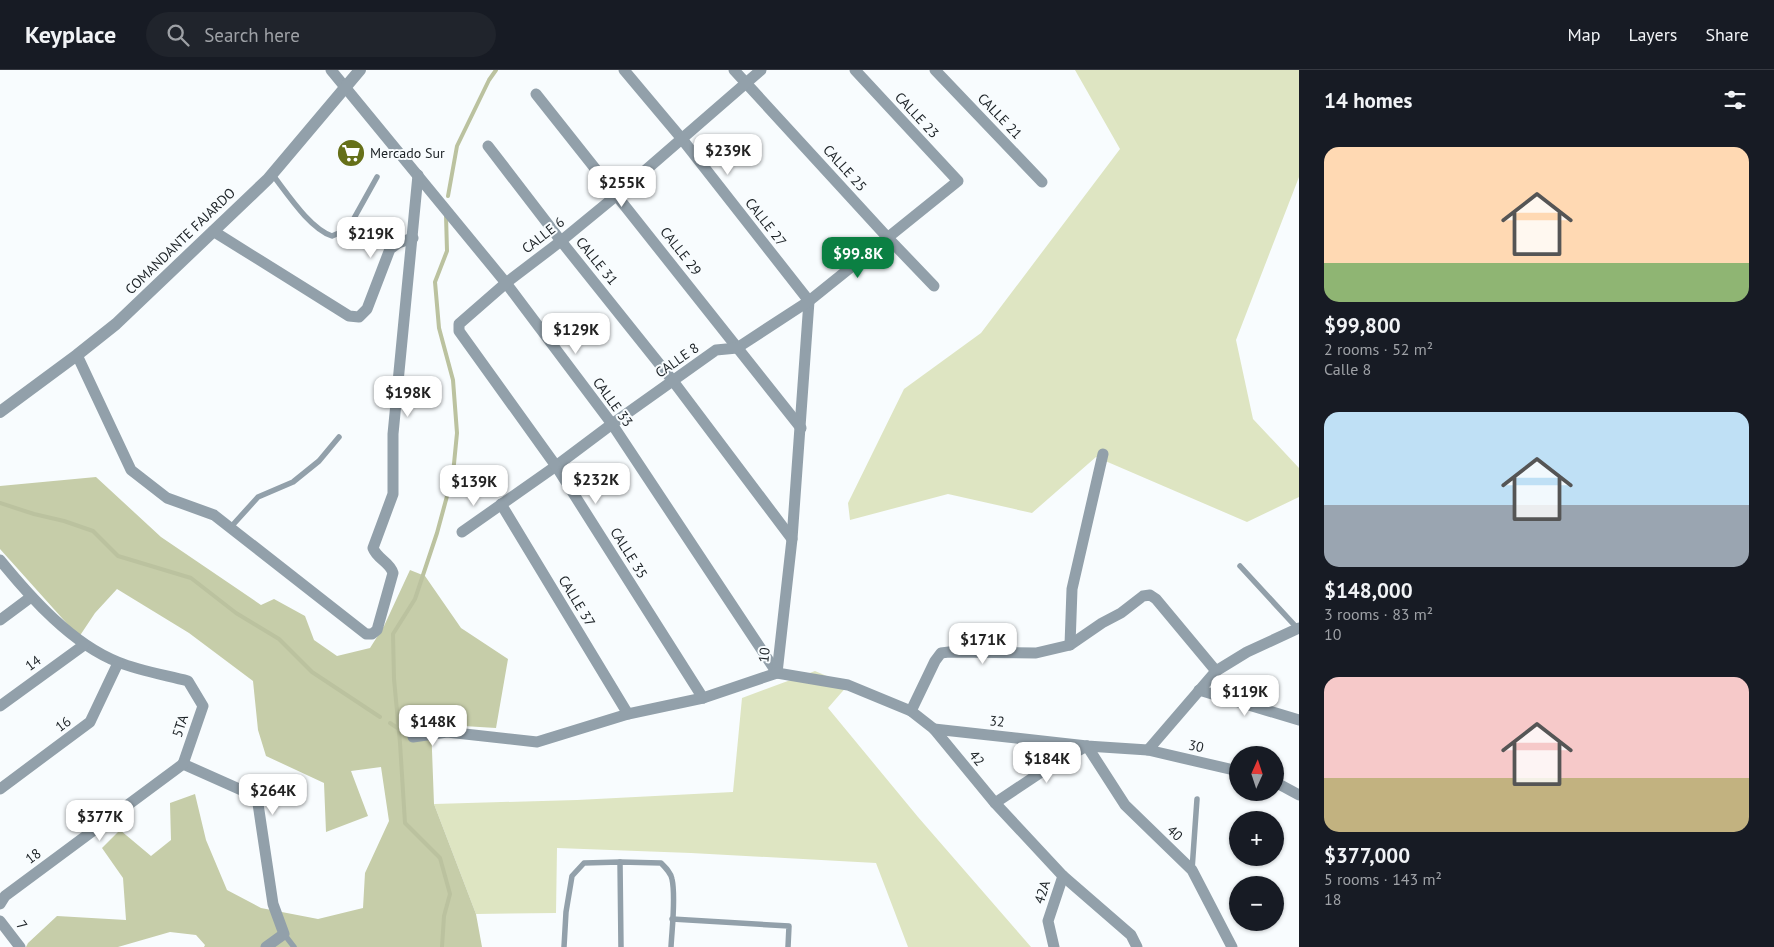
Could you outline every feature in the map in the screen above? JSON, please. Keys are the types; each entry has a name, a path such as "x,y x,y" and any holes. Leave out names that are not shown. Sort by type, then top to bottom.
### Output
{"street":[{"name":"CALLE 33","path":"331,70 506,283 612,424 777,673"},
{"name":"COMANDANTE FAJARDO","path":"0,412 116,324 272,174 360,70"},
{"name":"CALLE 27","path":"624,70 682,139 809,301"},
{"name":"CALLE 25","path":"734,70 934,286"},
{"name":"CALLE 6","path":"458,327 459,324 506,283 617,195 761,70"},
{"name":"CALLE 23","path":"855,70 958,181"},
{"name":"CALLE 21","path":"936,70 1042,182"},
{"name":"CALLE 29","path":"536,94 800,428"},
{"name":"CALLE 31","path":"488,146 561,241 674,381 792,539"},
{"path":"77,355 131,470 167,498 214,515 366,634 372,634 377,630 393,573 391,568 375,553 373,548 393,494 393,434 418,175"},
{"name":"CALLE 8","path":"462,532 716,350 737,348 809,301 958,181"},
{"path":"213,231 349,316 359,317 368,309 390,249 398,243 413,238"},
{"name":"10","path":"414,737 447,732 537,742 628,714 703,698 777,673 792,539 809,301"},
{"name":"CALLE 35","path":"458,327 556,466 703,698"},
{"path":"1070,645 1072,589 1103,454"},
{"name":"CALLE 37","path":"501,504 628,714"},
{"name":"5TA","path":"0,560 31,597 84,644 118,662 188,681 203,706 183,764"},
{"path":"911,710 934,661 941,653 1036,653 1070,645 1102,623 1121,613 1143,596 1150,596 1156,599 1216,671"},
{"path":"0,620 31,597"},
{"path":"1148,750 1216,671 1247,652 1299,628"},
{"name":"14","path":"0,706 84,644"},
{"name":"16","path":"0,789 90,722 118,662"},
{"name":"42","path":"777,673 848,685 911,710 934,729 995,803 1063,876 1131,935 1137,947"},
{"path":"1199,690 1299,720"},
{"name":"32","path":"934,729 1087,746 1148,750"},
{"path":"995,803 1052,765 1087,746"},
{"name":"40","path":"1087,746 1125,805 1192,870 1232,947"},
{"name":"30","path":"1148,750 1229,769"},
{"path":"183,764 257,797 273,904 284,934 266,947"},
{"name":"18","path":"0,904 5,896 183,764"},
{"path":"1284,787 1299,795"},
{"name":"42A","path":"1054,947 1048,922 1063,876"},
{"name":"7","path":"0,921 20,947"}],"lane":[{"path":"272,174 312,222 323,232 332,236 348,229 377,177"},
{"path":"230,528 258,497 293,482 319,460 339,436"},
{"path":"1240,566 1299,628"},
{"path":"1192,870 1197,798"},
{"path":"620,862 621,947"},
{"path":"564,947 566,912 572,876 584,863 620,862 661,864 667,869 672,878 672,947"},
{"path":"672,919 789,926 788,947"},
{"path":"284,934 294,947"}],"green space":[{"path":"1075,70 1299,70 1299,177 1236,340 1253,419 1299,468 1299,497 1247,522 1096,457 1032,513 948,494 850,520 848,503 904,389 981,333 1120,149"},
{"path":"96,477 161,537 261,605 274,599 305,616 314,640 337,656 370,648 384,626 410,570 425,576 461,628 508,659 496,728 431,724 434,804 476,914 482,947 204,947 205,945 196,935 170,932 118,947 26,947 57,916 126,920 123,878 102,848 120,830 151,856 171,840 170,803 195,794 206,840 227,890 261,908 318,919 363,908 365,873 389,821 381,767 351,771 368,816 326,832 324,783 266,756 258,730 253,681 189,633 117,589 95,613 79,637 0,549 0,486"},
{"path":"815,671 848,685 828,708 918,817 1031,947 908,947 876,863 557,848 556,913 476,914 434,804 577,800 733,792 742,698"}],"waterway":[{"path":"448,196 457,146 489,80 496,70"},
{"path":"442,947 444,916 450,894 440,858 405,823 394,679 393,634 415,599 437,533 453,474 457,433 453,380 439,328 435,282 447,251 446,215"},
{"path":"0,503 93,531 118,556 191,578 236,613 279,639 312,672 380,717"},
{"path":"390,723 399,729"}],"place":[{"name":"Mercado Sur","path":"351,153"}]}
